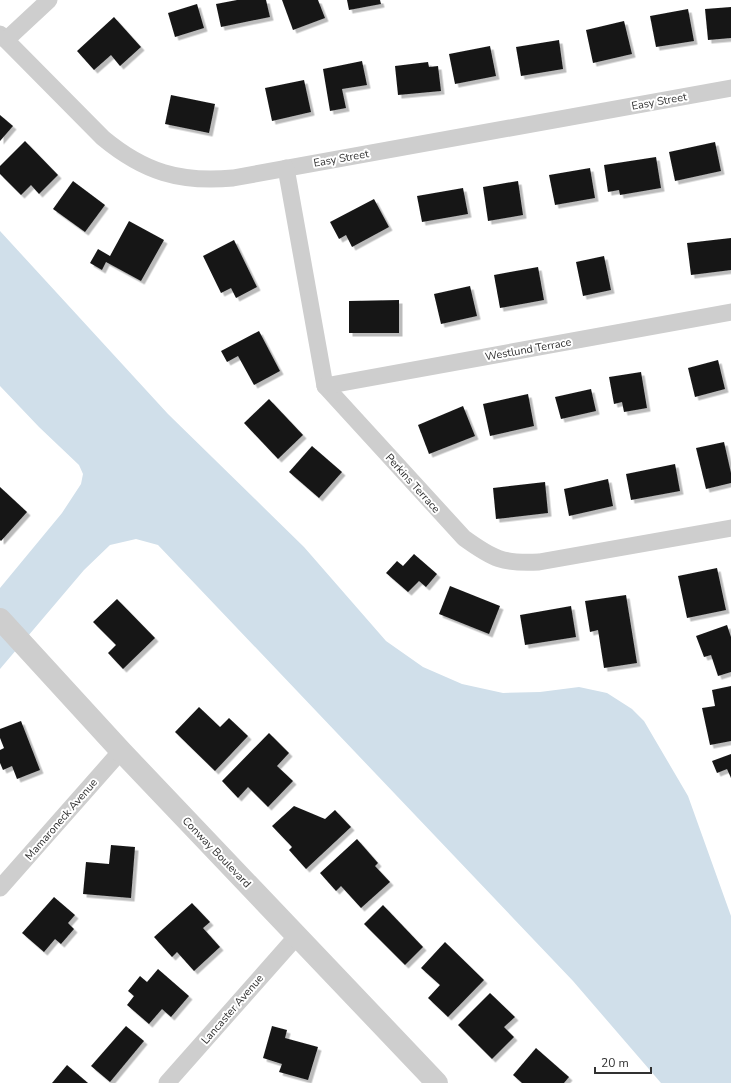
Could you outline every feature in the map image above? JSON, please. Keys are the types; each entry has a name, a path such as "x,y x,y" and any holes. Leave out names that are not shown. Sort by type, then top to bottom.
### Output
{"street":[{"path":"3,37 49,0"},
{"name":"Easy Street","path":"3,37 103,138 121,153 141,165 162,174 185,179 208,180 286,168 731,88"},
{"path":"286,168 326,386"},
{"name":"Westlund Terrace","path":"326,386 731,312"},
{"name":"Perkins Terrace","path":"326,386 464,538 488,556 516,563 540,562 731,528"},
{"name":"Conway Boulevard","path":"0,619 121,751 437,1083"},
{"name":"Mamaroneck Avenue","path":"0,888 121,751"},
{"name":"Lancaster Avenue","path":"167,1083 297,936"}],"shaded area":[{"path":"0,231 168,414 304,547 386,641 423,667 462,684 503,693 540,692 579,687 607,693 632,709 644,721 688,796 731,916 731,1083 661,1083 573,981 158,545 136,539 110,545 84,570 0,669 0,588 62,513 81,484 83,474 79,465 39,427 0,386"}],"building":[{"path":"237,0 266,0 270,17 221,27 216,4"},
{"path":"282,0 318,0 325,18 293,30"},
{"path":"347,0 380,0 381,4 349,10"},
{"path":"197,4 204,28 175,37 168,13"},
{"path":"731,7 731,38 708,40 705,9"},
{"path":"688,9 694,41 656,47 650,16"},
{"path":"114,17 141,47 120,66 111,55 94,70 77,51"},
{"path":"624,21 632,54 593,63 586,30"},
{"path":"559,40 563,69 521,76 516,47"},
{"path":"490,46 496,76 455,84 449,54"},
{"path":"362,61 367,85 342,89 346,108 330,111 323,69"},
{"path":"428,62 429,67 438,66 441,91 398,95 395,66"},
{"path":"304,80 311,112 272,121 265,88"},
{"path":"171,95 215,104 209,133 165,124"},
{"path":"0,115 13,126 0,141"},
{"path":"25,141 58,175 39,194 31,185 21,195 0,174 0,166"},
{"path":"715,142 721,171 675,181 669,152"},
{"path":"656,157 661,188 620,195 619,190 608,192 604,165"},
{"path":"590,168 595,198 555,205 549,175"},
{"path":"73,181 105,205 85,232 53,209"},
{"path":"518,181 523,215 488,221 483,187"},
{"path":"463,188 468,214 422,222 417,196"},
{"path":"374,199 389,227 352,247 346,235 339,239 330,222"},
{"path":"129,221 164,240 141,281 106,262 102,270 90,263 98,249 110,256"},
{"path":"731,238 731,270 691,275 687,243"},
{"path":"234,240 257,287 236,298 231,288 221,293 203,256"},
{"path":"604,256 611,290 583,296 576,262"},
{"path":"538,267 544,300 500,308 494,275"},
{"path":"470,286 477,316 441,324 434,294"},
{"path":"399,300 399,333 349,333 349,301"},
{"path":"259,331 280,371 254,385 238,356 227,362 221,351"},
{"path":"718,360 725,389 695,397 688,368"},
{"path":"641,372 647,408 624,412 622,402 614,404 609,377"},
{"path":"591,389 596,411 561,419 555,397"},
{"path":"528,394 534,426 490,436 483,404"},
{"path":"269,399 303,435 278,459 244,423"},
{"path":"463,406 475,436 429,454 418,425"},
{"path":"724,442 731,473 731,483 706,489 696,448"},
{"path":"312,446 342,472 319,498 289,472"},
{"path":"675,464 680,491 631,500 626,474"},
{"path":"608,479 613,506 569,516 564,489"},
{"path":"545,482 548,513 496,519 493,488"},
{"path":"0,487 27,512 1,541 0,540"},
{"path":"414,554 437,574 426,587 419,581 408,592 386,573 397,561 403,566"},
{"path":"717,568 726,610 687,618 678,576"},
{"path":"450,586 500,606 489,634 439,614"},
{"path":"626,595 637,663 604,668 598,630 590,632 585,601"},
{"path":"117,599 155,638 123,669 108,653 116,645 93,622"},
{"path":"571,606 576,637 525,645 520,615"},
{"path":"727,625 731,637 731,672 718,676 711,655 704,657 696,636"},
{"path":"731,686 731,741 710,745 702,708 715,706 712,690"},
{"path":"199,707 220,727 229,718 248,736 215,771 175,732"},
{"path":"21,721 40,770 17,779 12,766 3,770 0,763 0,750 4,748 0,738 0,729"},
{"path":"269,733 289,753 277,766 293,781 268,807 248,787 238,798 222,781"},
{"path":"731,754 731,778 727,769 717,773 712,761"},
{"path":"294,806 325,819 335,810 351,827 306,869 289,850 292,847 272,826"},
{"path":"357,839 378,863 375,866 390,882 361,908 341,886 336,891 320,873"},
{"path":"111,845 135,847 131,898 83,894 86,862 109,864"},
{"path":"54,897 75,915 68,923 74,929 61,944 55,939 44,952 22,933"},
{"path":"192,903 210,922 203,928 220,947 194,971 177,952 172,957 154,937"},
{"path":"383,905 423,947 405,965 364,924"},
{"path":"445,942 484,980 448,1017 428,998 440,985 421,968"},
{"path":"158,969 189,996 171,1017 162,1009 149,1024 127,1005 134,996 128,991 140,976 147,982"},
{"path":"490,993 515,1017 504,1027 514,1037 492,1059 458,1025"},
{"path":"126,1026 144,1041 110,1082 91,1066"},
{"path":"272,1026 287,1030 285,1038 318,1047 308,1080 279,1072 282,1064 263,1058"},
{"path":"536,1048 569,1077 564,1083 522,1083 513,1075"},
{"path":"67,1065 88,1083 52,1083"}]}
